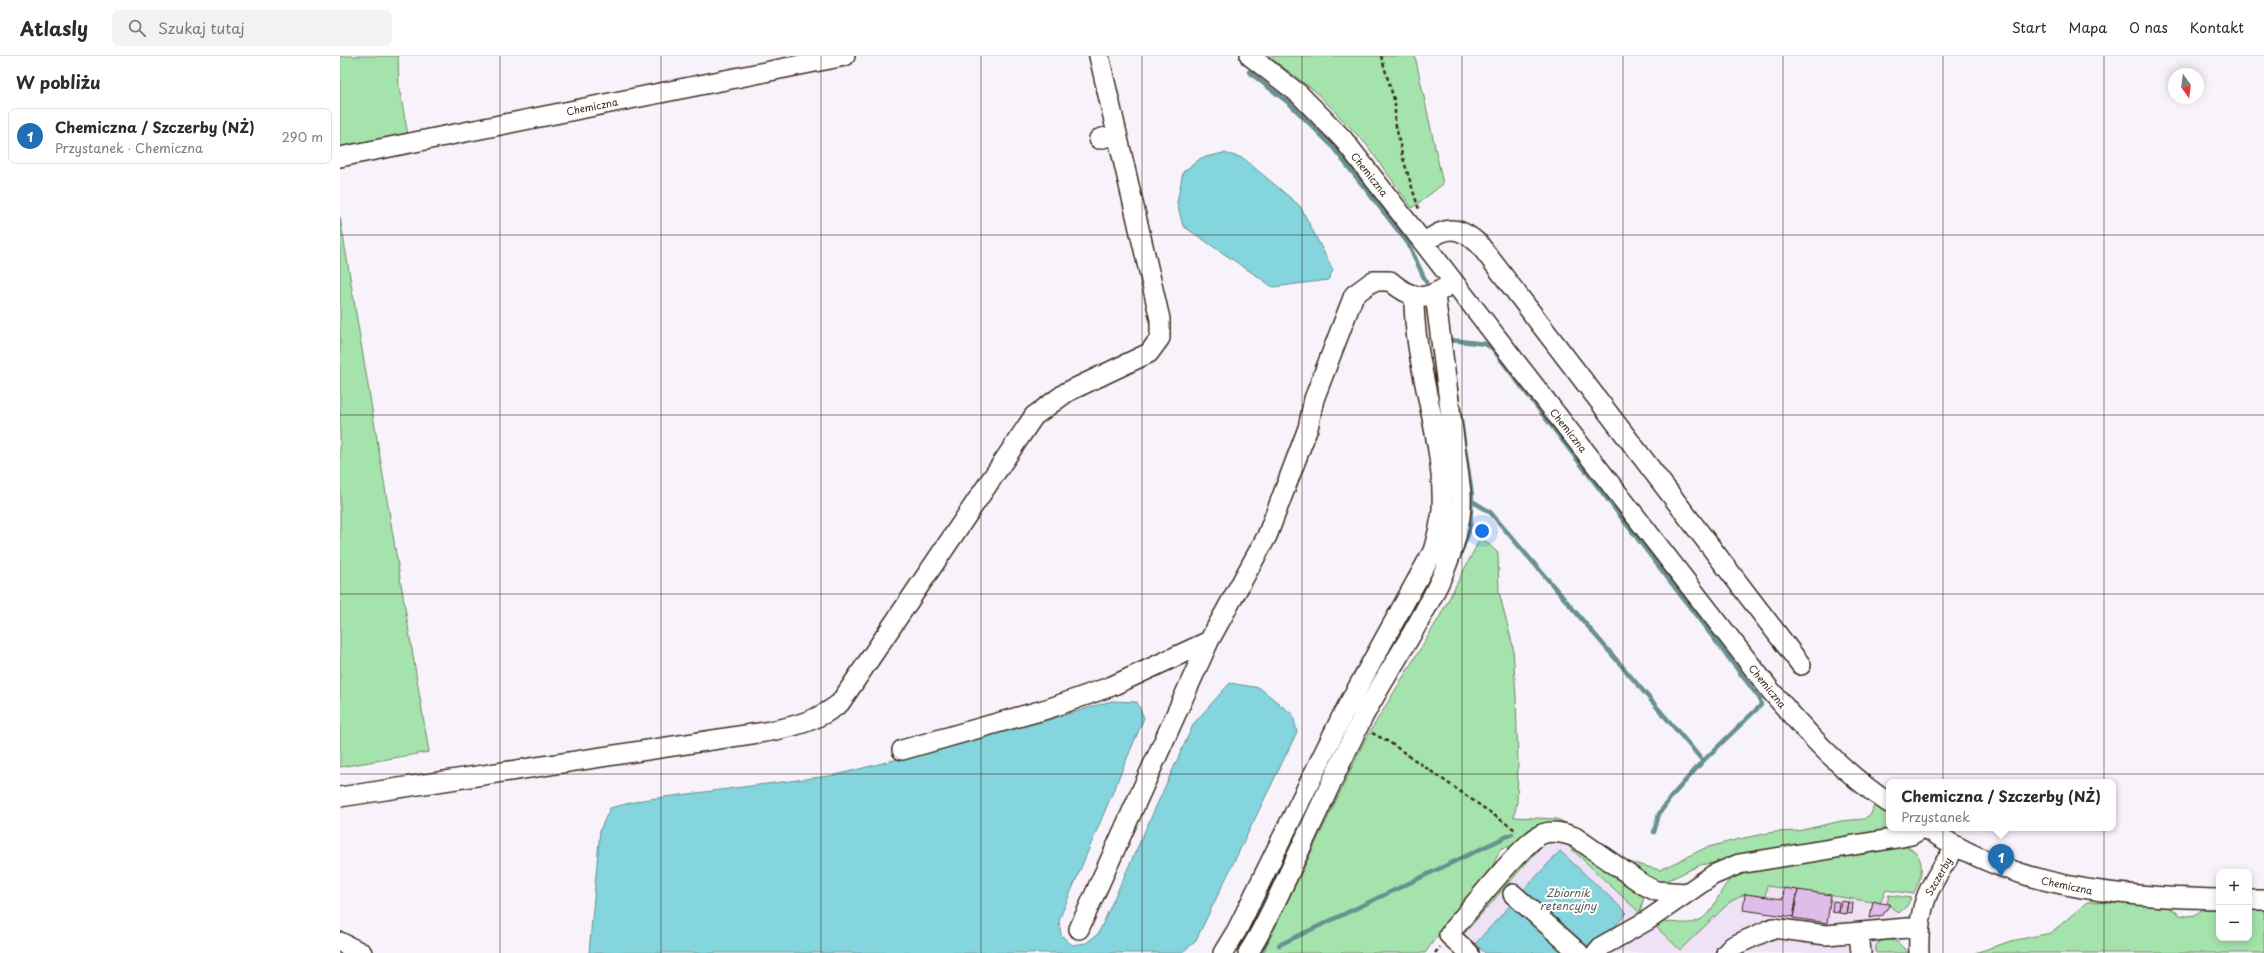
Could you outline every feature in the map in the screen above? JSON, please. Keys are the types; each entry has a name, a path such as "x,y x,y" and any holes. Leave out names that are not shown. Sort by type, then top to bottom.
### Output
{"street":[{"name":"Chemiczna","path":"340,156 845,56"},
{"path":"340,797 771,731 805,723 830,711 840,703 1034,416 1067,392 1149,353 1158,342 1161,330 1160,319 1108,137 1099,56"},
{"name":"Chemiczna","path":"1250,56 1299,94 1343,139 1771,691 1817,742 1848,771 1886,801"},
{"path":"1422,240 1441,231 1455,230 1467,235 1479,244 1801,665"},
{"path":"1079,929 1209,641 1267,536 1308,428 1314,399 1354,295 1373,281 1390,281 1400,290 1424,297 1435,295 1454,282"},
{"path":"1223,953 1238,930 1342,716 1433,551 1440,526 1441,487 1435,437 1416,330 1414,295"},
{"path":"1248,953 1268,918 1359,726 1423,613 1455,545 1462,510 1461,492 1435,295"},
{"path":"902,750 1050,708 1098,691 1209,641"},
{"path":"1596,953 1602,946 1648,920 1713,875 1739,864 1896,838 1911,835 1918,831"},
{"name":"Chemiczna","path":"1930,831 1955,848 2014,871 2069,886 2132,895 2216,899"},
{"path":"1469,953 1451,932 1530,842 1550,832 1567,834 1575,838 1635,880 1656,891 1686,893"},
{"name":"Szczerby","path":"1919,953 1919,927 1927,892 1955,848"},
{"path":"1513,894 1579,953"},
{"path":"2252,900 2264,900"},
{"path":"1726,953 1733,946 1755,944 1773,928 1826,935 1859,934 1919,927"},
{"path":"1859,934 1861,953"},
{"path":"340,942 362,953"}],"path":[{"path":"1381,56 1395,103 1395,122 1402,156 1419,207 1422,240"},
{"path":"1368,730 1389,742 1517,831"}],"shaded area":[{"path":"1546,841 1565,843 1680,950 1730,899 1780,878 1896,896 1900,953 1463,953 1462,936"}],"green space":[{"path":"340,56 398,56 399,87 408,135 340,148"},
{"path":"1268,56 1415,56 1443,184 1412,208 1366,144 1315,91"},
{"path":"340,217 429,752 340,767"},
{"path":"1481,537 1498,553 1499,592 1513,647 1518,764 1517,802 1514,817 1557,819 1581,830 1606,851 1629,862 1660,870 1705,848 1739,839 1774,832 1798,831 1841,821 1864,819 1871,814 1875,803 1886,812 1886,831 1888,831 1883,834 1700,865 1652,888 1644,897 1640,913 1565,843 1546,841 1462,936 1456,930 1516,846 1501,848 1480,893 1447,922 1425,953 1263,953 1365,740 1439,618"},
{"path":"1904,846 1917,854 1920,860 1921,873 1913,894 1886,890 1880,903 1767,886 1765,897 1745,894 1730,902 1680,950 1654,925 1664,922 1693,923 1698,921 1713,907 1727,883 1735,876 1745,871"},
{"path":"1889,895 1911,898 1907,906 1899,913 1887,904"},
{"path":"2087,902 2166,905 2180,915 2188,916 2194,915 2205,908 2216,909 2216,941 2252,941 2252,909 2264,910 2264,953 1975,953 2011,941 2051,933"},
{"path":"1889,939 1896,941 1909,953 1876,953 1876,946 1879,942"}],"water":[{"path":"1224,153 1243,158 1300,206 1333,270 1328,280 1273,287 1183,226 1177,203 1183,172 1201,158"},
{"path":"1230,683 1260,688 1293,715 1297,732 1195,942 1181,953 589,953 600,830 610,808 642,800 836,775 1045,721 1111,701 1137,702 1144,718 1059,920 1061,935 1072,945 1086,943 1098,934 1194,723"},
{"name":"Zbiornik retencyjny","path":"1560,851 1627,913 1590,953 1520,894"},
{"name":"Zbiornik retencyjny","path":"1514,901 1570,953 1485,953 1475,944"}],"building":[{"path":"1784,888 1798,890 1793,917 1743,910 1745,894 1783,899"},
{"path":"1798,890 1831,895 1827,923 1793,918"},
{"path":"1833,901 1839,902 1838,913 1832,912"},
{"path":"1841,901 1848,902 1846,914 1839,913"},
{"path":"1873,901 1890,904 1883,915 1870,918"},
{"path":"1848,902 1853,903 1852,914 1846,913"}],"waterway":[{"path":"1249,72 1290,104 1332,146 1408,243 1426,282"},
{"path":"1448,334 1472,495 1470,529 1460,555"},
{"path":"1451,340 1485,344 1492,348 1760,699 1761,705 1703,761 1671,797 1659,814 1654,832"},
{"path":"1472,501 1490,512 1703,761"},
{"path":"1279,945 1512,834"},
{"path":"1260,953 1268,937"}],"place":[{"name":"Chemiczna / Szczerby (NŻ)","path":"2001,877"}]}
